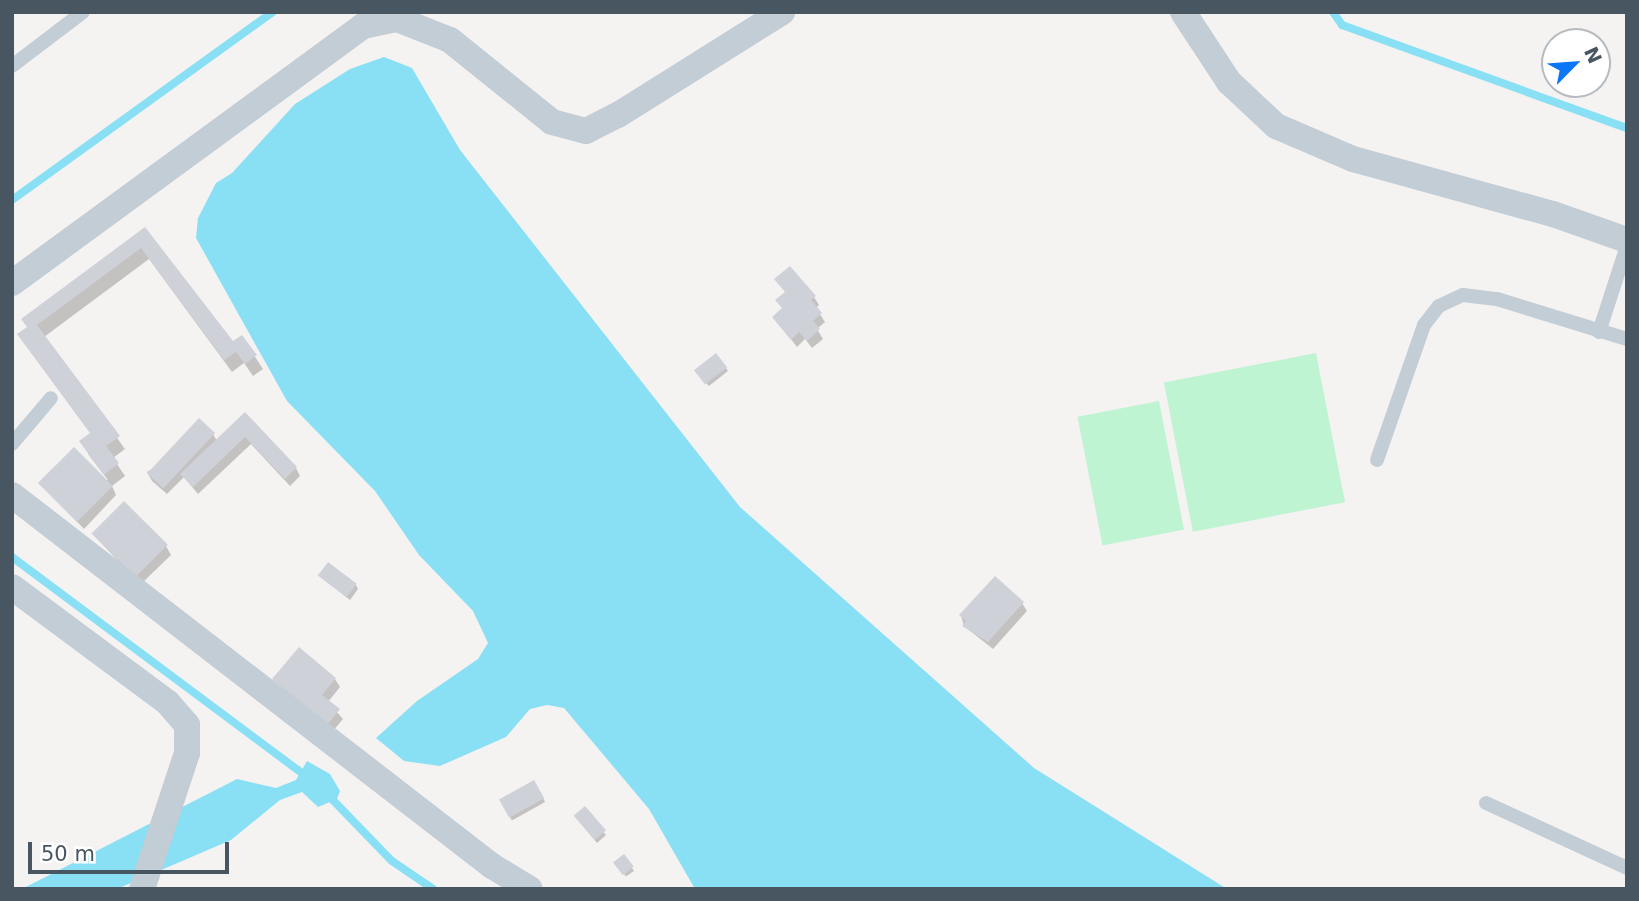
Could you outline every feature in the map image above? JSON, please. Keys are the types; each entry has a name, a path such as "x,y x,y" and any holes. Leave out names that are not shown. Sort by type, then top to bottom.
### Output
{"street":[{"path":"12,283 363,26 397,19 450,40 552,122 586,131 618,116 782,12"},
{"path":"1183,12 1229,82 1276,126 1353,159 1553,214 1627,240"},
{"path":"12,495 481,858 530,889"},
{"path":"12,587 168,703 187,725 187,753 142,887"}],"lane":[{"path":"12,66 83,12"},
{"path":"1599,332 1627,246"},
{"path":"1377,460 1424,325 1439,306 1463,295 1497,299 1627,339"},
{"path":"12,444 51,398"},
{"path":"1486,803 1627,867"}],"green space":[{"path":"1316,353 1345,502 1193,532 1164,383"},
{"path":"1159,401 1184,530 1103,545 1078,417"}],"water":[{"path":"384,57 412,68 460,150 740,507 1034,768 1227,889 695,889 649,809 564,708 547,705 530,709 506,737 440,766 404,761 376,738 417,701 478,659 488,643 473,611 419,555 375,491 287,401 196,238 198,218 216,183 232,173 295,104 350,69"},
{"path":"307,761 330,774 340,791 337,799 318,807 302,792 280,800 231,840 117,889 22,889 237,779 276,788 296,780"}],"building":[{"path":"145,227 233,341 242,335 257,355 245,364 236,352 224,360 141,248 37,325 120,436 106,446 119,463 104,475 79,441 90,433 17,334 27,327 21,319"},
{"path":"790,266 816,296 811,300 822,313 813,321 820,329 807,341 799,332 791,340 772,317 782,308 775,300 785,292 774,279"},
{"path":"716,353 727,367 705,384 694,370"},
{"path":"245,412 297,467 285,479 245,437 193,487 180,474"},
{"path":"199,418 215,433 163,489 147,474"},
{"path":"74,447 113,486 77,522 38,483"},
{"path":"124,501 168,545 135,577 91,534"},
{"path":"328,562 357,584 347,597 318,576"},
{"path":"995,576 1024,602 988,642 962,626 966,621 959,615"},
{"path":"299,647 336,678 322,695 340,709 327,725 272,679"},
{"path":"534,780 544,798 509,818 499,799"},
{"path":"585,806 606,830 595,840 574,816"},
{"path":"624,854 634,867 623,875 613,863"}],"waterway":[{"path":"12,200 273,12"},
{"path":"1333,12 1342,25 1627,128"},
{"path":"12,557 306,776"},
{"path":"326,793 392,861 433,889"}]}
